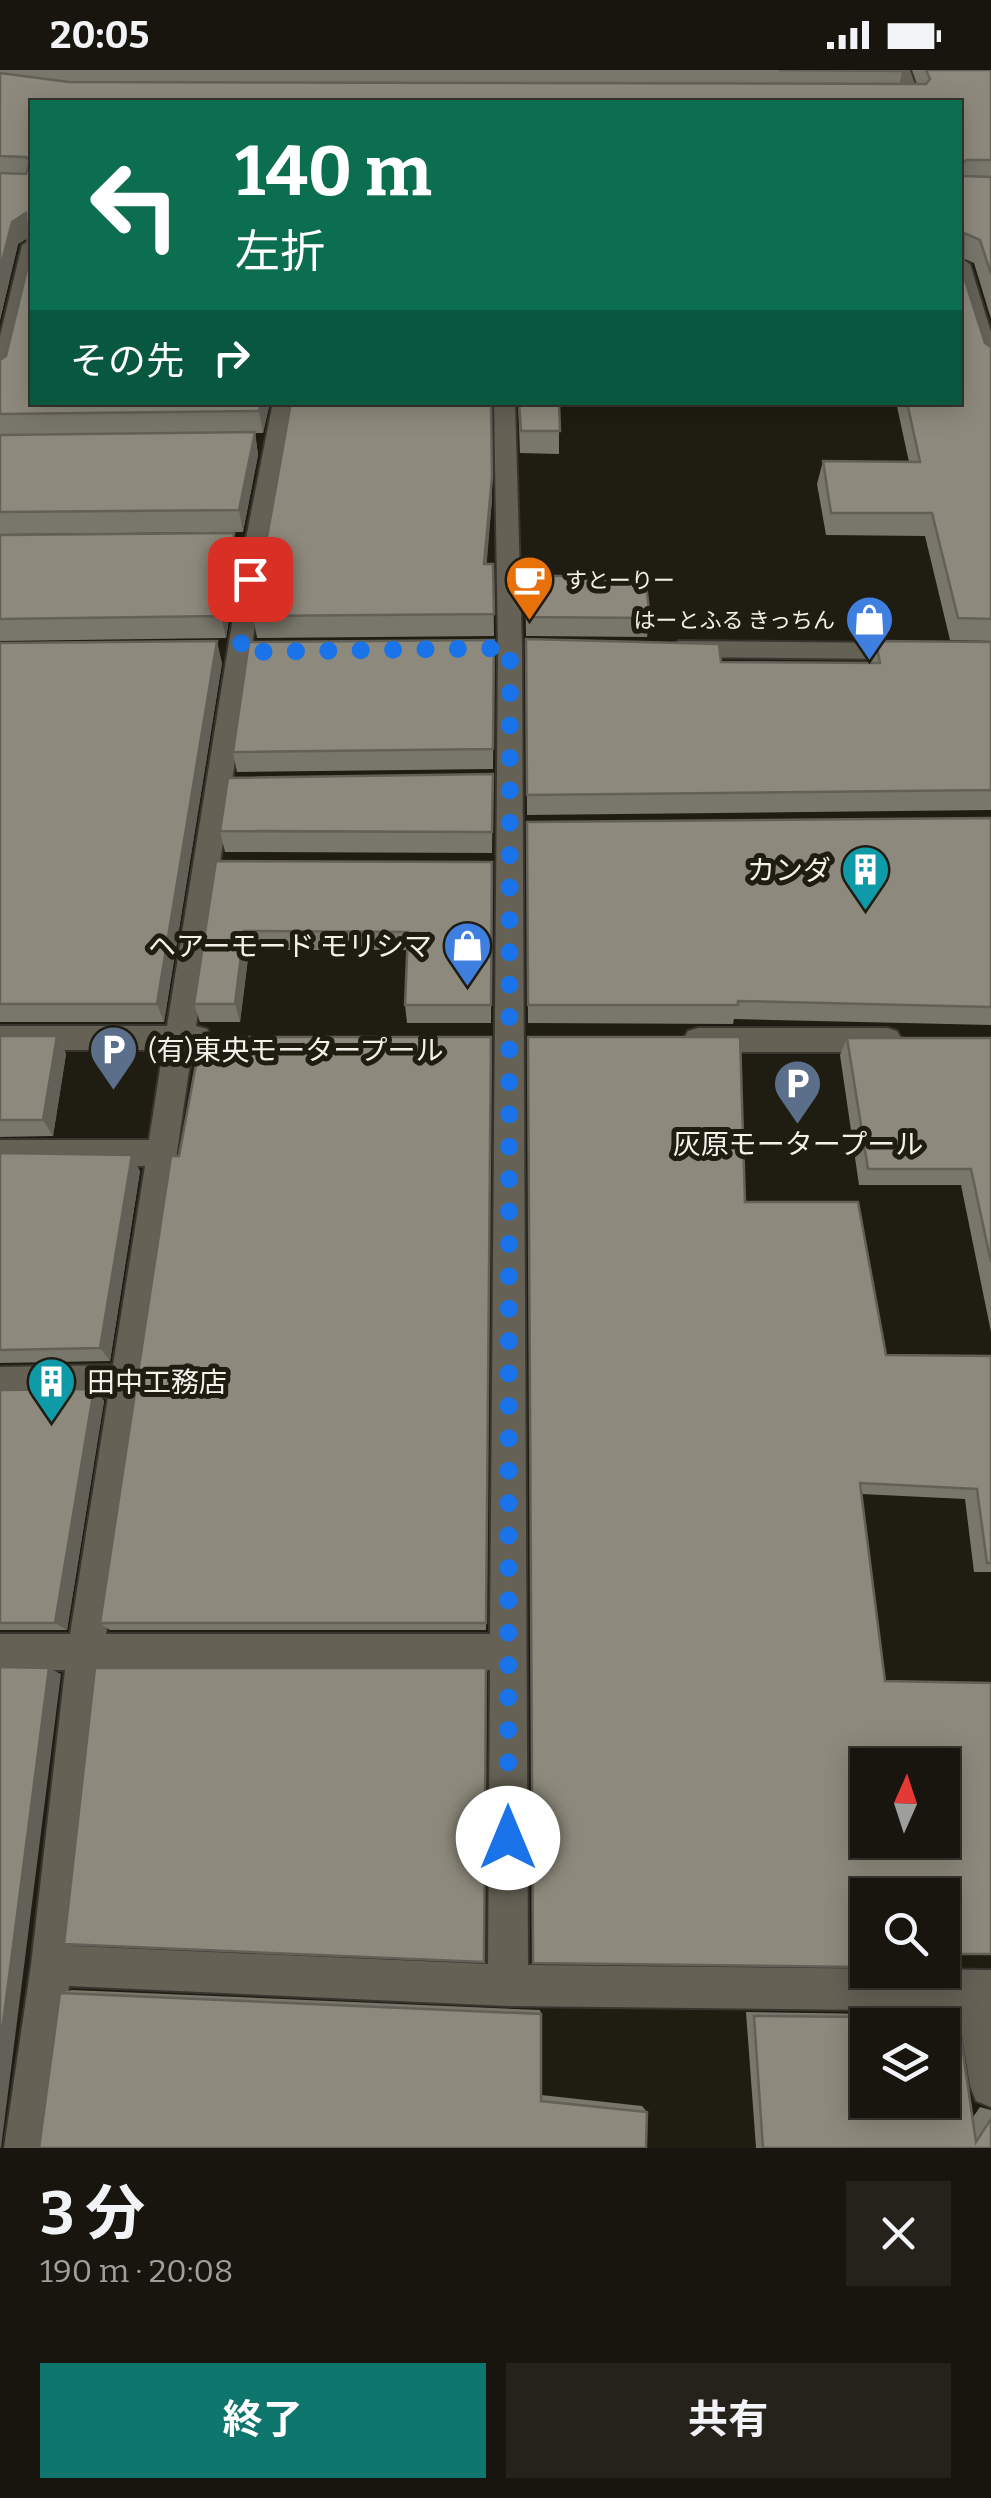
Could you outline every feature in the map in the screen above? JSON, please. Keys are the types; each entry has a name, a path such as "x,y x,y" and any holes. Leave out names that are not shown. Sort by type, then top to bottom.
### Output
{"street":[{"path":"902,70 912,100"},
{"path":"2,369 30,253"},
{"path":"962,270 991,365"},
{"path":"2,369 30,360"},
{"path":"26,2148 51,1965 84,1653 180,1038 216,866 228,786 246,543 267,444 283,405"},
{"path":"504,405 510,648 500,782 519,829 501,868 520,1041 507,1652 508,1986"},
{"path":"664,649 991,652"},
{"path":"0,1038 218,1038"},
{"path":"472,1040 520,1041"},
{"path":"664,1040 914,1040"},
{"path":"0,1153 162,1153"},
{"path":"0,1382 127,1381"},
{"path":"0,1652 507,1652"},
{"path":"51,1965 508,1986 984,1991 991,2086"}],"building":[{"path":"926,70 991,70 991,160 966,160 962,164 962,100 30,100 30,161 26,157 0,156 0,73 69,82 926,84 930,79"},
{"path":"30,161 30,405 260,405 259,411 0,414 0,360 6,356 29,261 26,213 12,222 0,269 0,173 26,174"},
{"path":"962,164 963,176 991,177 991,274 980,240 964,233 963,274 985,343 991,347 991,619 958,618 932,513 831,513 823,461 920,462 908,405 962,405"},
{"path":"290,405 491,405 492,477 484,564 493,564 494,614 253,616"},
{"path":"519,405 559,405 560,431 521,431"},
{"path":"255,432 239,510 0,512 0,435"},
{"path":"234,533 221,616 0,619 0,535"},
{"path":"525,576 645,576 650,618 526,617"},
{"path":"526,639 719,644 721,662 880,663 876,641 991,642 991,790 527,795"},
{"path":"494,640 493,749 233,752 249,642"},
{"path":"217,641 157,1004 0,1004 0,643"},
{"path":"493,774 492,832 220,831 228,778"},
{"path":"991,818 991,1007 738,1001 738,1005 528,1005 527,822"},
{"path":"216,861 492,862 491,1005 405,1005 408,932 244,931 235,1004 194,1004"},
{"path":"0,1036 57,1036 43,1120 0,1120"},
{"path":"201,1037 491,1037 486,1623 100,1623 171,1156 179,1156"},
{"path":"528,1037 740,1037 745,1202 858,1202 886,1355 991,1356 991,1563 987,1563 977,1489 860,1483 885,1681 991,1683 991,1954 960,1954 960,1878 850,1878 850,1967 533,1963"},
{"path":"847,1038 991,1038 991,1262 971,1169 868,1169"},
{"path":"0,1153 132,1155 100,1348 0,1350"},
{"path":"94,1389 55,1623 0,1623 0,1390"},
{"path":"0,1667 49,1668 0,2046"},
{"path":"95,1668 486,1668 484,1962 64,1944"},
{"path":"60,1993 541,2014 541,2101 647,2112 646,2148 39,2148"},
{"path":"754,2016 850,2017 850,2118 960,2118 960,2032 976,2142 991,2119 991,2148 763,2148"}],"place":[{"name":"すとーりー","path":"530,622"},
{"name":"はーとふる きっちん","path":"870,662"},
{"name":"カンダ","path":"866,912"},
{"name":"ヘアーモード モリシマ","path":"467,988"},
{"name":"(有)東央モータープール","path":"113,1092"},
{"name":"灰原モータープール","path":"798,1126"},
{"name":"田中工務店","path":"52,1424"}],"route":[{"path":"250,579 240,652 510,648 508,1838"}]}
